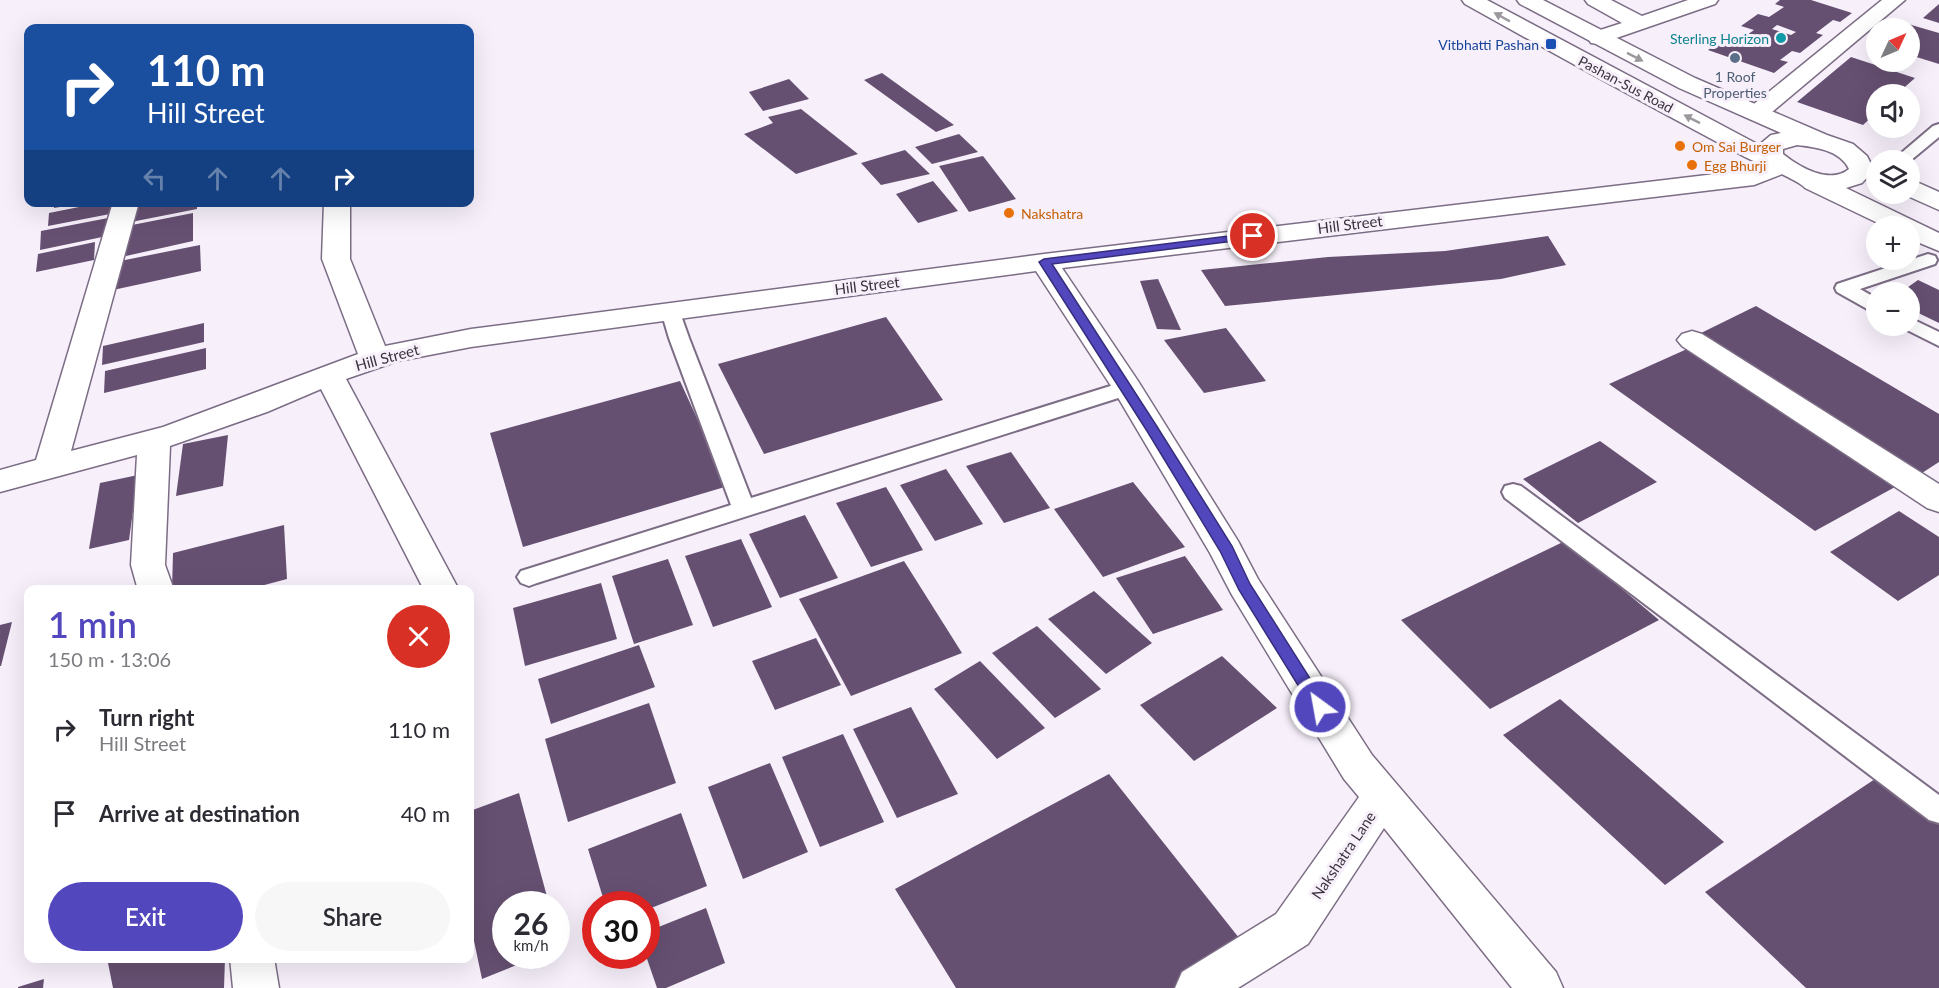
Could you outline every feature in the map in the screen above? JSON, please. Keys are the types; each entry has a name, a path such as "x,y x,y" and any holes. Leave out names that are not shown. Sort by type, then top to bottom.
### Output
{"street":[{"name":"Pashan-Sus Road","path":"1472,0 1639,92 1884,216"},
{"name":"Pashan-Sus Road","path":"1527,0 1687,83 1818,140 1842,148 1866,165"},
{"path":"1595,0 1641,24"},
{"path":"1599,38 1708,0"},
{"path":"1757,113 1895,0"},
{"path":"1818,140 1797,138 1780,140 1771,146 1771,156 1792,171 1823,182 1843,182 1857,178 1866,167"},
{"name":"Hill Street","path":"0,481 154,440 256,405 329,374 375,359 471,338 1044,262 1792,171"},
{"path":"1920,192 1939,202"},
{"path":"50,468 125,207"},
{"path":"336,207 336,259 375,359"},
{"path":"1920,239 1933,251"},
{"name":"Nakshatra Lane","path":"1044,262 1127,388 1227,550 1244,586 1358,767 1383,796 1292,929 1198,988"},
{"path":"1692,340 1939,500"},
{"path":"329,374 439,585"},
{"path":"154,440 148,565 154,585"},
{"path":"1383,796 1537,986"},
{"path":"253,963 256,988"}],"lane":[{"path":"1913,150 1939,129"},
{"path":"1866,300 1844,288 1933,251"},
{"path":"671,311 679,338 744,509"},
{"path":"1920,330 1939,340"},
{"path":"529,577 1127,388"},
{"path":"1513,492 1939,811"}],"building":[{"name":"Sterling Horizon","path":"1780,0 1811,0 1852,13 1840,22 1833,20 1816,33 1823,35 1800,53 1792,51 1780,60 1788,62 1774,73 1708,50 1727,36 1740,40 1754,30 1741,26 1758,14 1769,17 1784,7 1775,4","holes":["1777,25 1796,32 1791,35 1772,29"]},
{"path":"1939,4 1939,23 1923,18"},
{"path":"1920,27 1939,33 1939,64 1920,58"},
{"path":"1851,57 1866,62 1866,72 1897,72 1915,78 1908,84 1866,84 1866,122 1863,125 1797,102"},
{"path":"882,73 954,125 936,132 864,80"},
{"path":"789,79 809,99 763,111 749,92"},
{"path":"801,109 858,154 796,174 744,134 773,123 768,117"},
{"path":"959,134 978,152 932,164 915,147"},
{"path":"905,150 930,174 881,185 861,163"},
{"path":"983,156 1016,199 969,212 939,166"},
{"path":"933,181 958,211 918,223 896,194"},
{"path":"79,207 111,207 110,214 48,226 49,213"},
{"path":"127,207 197,207 197,209 126,223"},
{"path":"193,213 193,241 126,256 127,226"},
{"path":"108,218 107,236 40,250 41,231"},
{"path":"1548,236 1566,265 1501,279 1225,306 1201,270 1328,257 1445,251"},
{"path":"95,242 94,260 36,272 38,254"},
{"path":"200,245 201,271 113,290 115,262"},
{"path":"1158,279 1181,330 1157,329 1140,281"},
{"path":"1918,280 1939,290 1939,323 1920,314 1920,282 1915,282"},
{"path":"1756,306 1939,414 1939,462 1922,473 1699,334"},
{"path":"886,317 943,400 764,454 718,364"},
{"path":"204,323 204,342 102,365 103,346"},
{"path":"1226,328 1266,381 1204,393 1164,340"},
{"path":"206,348 206,369 104,393 105,371"},
{"path":"1687,349 1895,487 1815,531 1609,384"},
{"path":"680,381 728,486 523,547 490,433"},
{"path":"228,435 223,486 176,496 183,444"},
{"path":"1600,441 1657,482 1578,523 1523,479"},
{"path":"1011,452 1050,508 1004,523 966,466"},
{"path":"946,469 983,524 935,541 900,485"},
{"path":"138,475 129,540 89,549 100,483"},
{"path":"1133,482 1185,547 1103,577 1054,509"},
{"path":"886,487 923,550 871,567 836,503"},
{"path":"1899,511 1939,537 1939,575 1898,601 1830,552"},
{"path":"805,515 838,578 780,598 749,534"},
{"path":"284,525 287,579 265,585 172,585 173,553"},
{"path":"741,539 772,607 713,627 685,556"},
{"path":"1565,541 1659,620 1490,709 1401,620"},
{"path":"1185,556 1223,610 1153,634 1116,578"},
{"path":"668,559 693,625 634,644 612,576"},
{"path":"904,561 962,653 851,696 799,599"},
{"path":"601,583 617,639 525,666 513,608"},
{"path":"1094,591 1152,643 1106,674 1048,619"},
{"path":"12,622 1,666 0,666 0,625"},
{"path":"1037,626 1101,689 1055,718 992,653"},
{"path":"816,638 841,685 775,710 752,661"},
{"path":"639,645 655,687 551,724 538,679"},
{"path":"1222,656 1277,708 1194,761 1140,705"},
{"path":"980,661 1045,728 997,759 934,689"},
{"path":"1560,699 1724,842 1665,885 1503,735"},
{"path":"649,703 676,783 568,822 545,739"},
{"path":"911,707 958,794 897,818 853,729"},
{"path":"843,734 884,822 820,847 782,757"},
{"path":"770,763 808,852 743,879 708,787"},
{"path":"1109,774 1251,953 1195,988 956,988 895,889"},
{"path":"1881,775 1939,822 1939,988 1806,988 1705,892"},
{"path":"519,793 545,891 492,891 492,969 507,969 482,979 474,941 474,810"},
{"path":"681,813 707,886 660,904 660,891 601,891 588,849"},
{"path":"706,908 725,963 666,988 657,988 650,969 660,969 660,926"},
{"path":"108,963 225,963 224,988 113,988"},
{"path":"44,979 43,988 18,988 18,987"}],"place":[{"name":"Sterling Horizon","path":"1781,38"},
{"name":"Vitbhatti Pashan","path":"1551,44"},
{"name":"1 Roof Properties","path":"1735,58"},
{"name":"Om Sai Burger","path":"1680,146"},
{"name":"Egg Bhurji","path":"1692,165"},
{"name":"Nakshatra","path":"1009,213"}],"route":[{"path":"1253,236 1044,262 1127,388 1227,550 1244,586 1320,707"}]}
